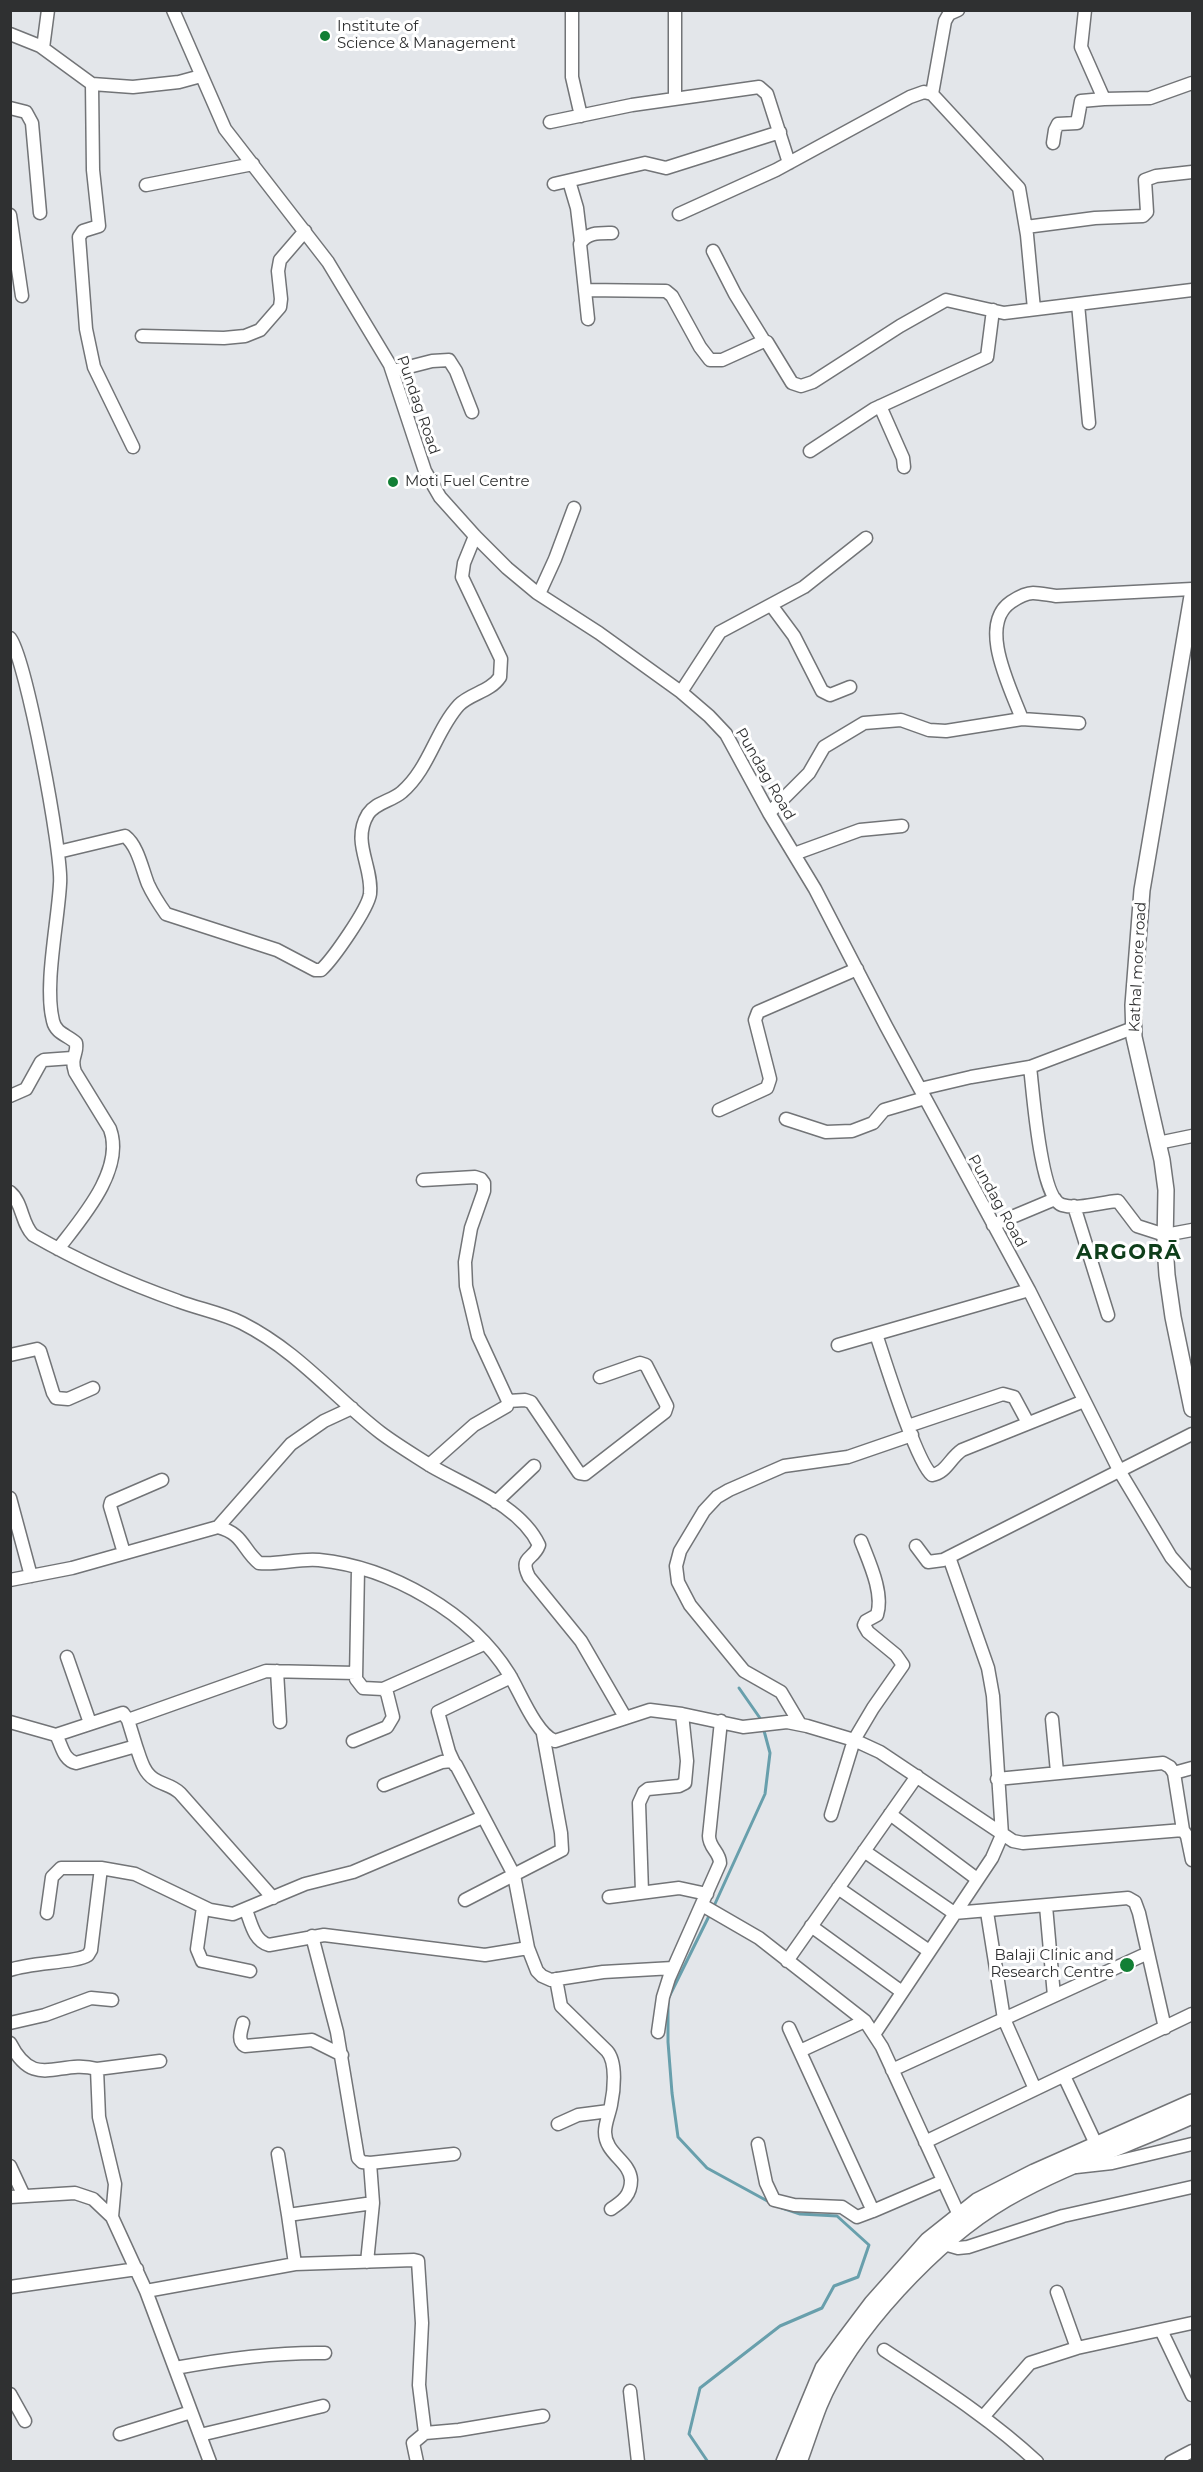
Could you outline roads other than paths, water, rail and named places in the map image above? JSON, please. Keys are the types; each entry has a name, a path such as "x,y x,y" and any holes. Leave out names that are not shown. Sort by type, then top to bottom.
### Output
{"main road":[{"name":"Kathal more road","path":"1192,596 1188,656 1142,891 1136,938 1133,1028 1166,1190 1165,1235 1173,1317 1192,1409"},
{"path":"784,2462 812,2391 823,2368 840,2343 903,2266 959,2215 977,2201 1002,2187 1192,2102"},
{"path":"800,2462 819,2405 855,2344 904,2283 957,2232 1006,2199 1071,2168 1192,2116"}],"street":[{"path":"43,48 48,10"},
{"name":"Pundag Road","path":"173,10 225,129 328,262 393,371 424,471 440,496 507,568 539,594 599,633 681,692 726,734 857,969 1029,1290 1120,1472 1171,1557 1192,1581"},
{"path":"572,10 572,77 581,116"},
{"path":"675,10 675,99"},
{"path":"932,94 945,21 950,14 958,10"},
{"path":"1085,10 1081,47 1104,99"},
{"path":"10,34 43,48 92,84 133,87 179,82 201,76"},
{"path":"1053,143 1058,124 1074,124 1078,121 1081,101 1150,98 1192,83"},
{"path":"92,84 93,170 99,226 82,231 78,237 86,329 98,378 133,447"},
{"path":"550,122 675,99 759,87 767,94 789,163"},
{"path":"679,214 789,163 903,100 924,92 932,94 1019,188 1026,226 1034,309"},
{"path":"10,108 27,112 32,123 40,213"},
{"path":"554,184 645,163 666,168 780,132"},
{"path":"146,185 253,164"},
{"path":"1026,226 1095,218 1143,216 1147,212 1145,180 1156,176 1192,172"},
{"path":"569,181 578,208 588,320"},
{"path":"10,215 22,296"},
{"path":"142,336 224,338 245,336 260,330 280,307 278,271 280,260 305,231"},
{"path":"581,241 597,233 612,232"},
{"path":"713,251 735,294 764,341 767,342 792,383 801,386 813,382 900,326 946,300 1004,313 1192,290"},
{"path":"585,290 658,289 666,291 672,296 700,347 710,360 722,360 764,341"},
{"path":"1078,304 1089,423"},
{"path":"810,451 880,406 987,357 993,310"},
{"path":"393,371 432,361 449,360 456,371 472,412"},
{"path":"880,406 903,458 904,467"},
{"path":"539,594 574,507"},
{"path":"58,852 125,836 136,851 157,903 166,914 278,950 315,970 321,970 369,902 370,886 361,839 367,816 374,808 404,791 426,761 460,704 492,686 501,677 501,659 462,577 464,563 475,536"},
{"path":"681,692 720,632 804,587 866,538"},
{"path":"1022,719 996,642 998,621 1006,605 1018,597 1034,593 1056,596 1192,589"},
{"path":"771,605 794,636 822,691 830,695 850,687"},
{"path":"10,639 18,653 32,710 58,852 61,884 54,951 52,1012 56,1028 75,1043 76,1051 72,1058 75,1072 110,1129 112,1138 111,1162 106,1180 58,1249"},
{"path":"769,813 809,773 824,747 864,723 901,720 929,730 946,731 1022,719 1079,723"},
{"path":"794,854 860,830 902,826"},
{"path":"719,1110 767,1088 770,1079 755,1020 758,1012 857,969"},
{"path":"786,1119 826,1132 852,1131 873,1123 884,1110 922,1094 971,1077 1030,1067 1133,1028"},
{"path":"10,1096 26,1089 41,1062 72,1058"},
{"path":"1030,1067 1037,1138 1054,1199 1061,1205 1074,1206 1118,1201 1133,1223 1165,1235 1192,1230"},
{"path":"1158,1143 1192,1136"},
{"path":"423,1180 475,1177 484,1183 484,1191 471,1228 467,1250 466,1286 478,1336 508,1401 507,1406 474,1425 429,1465"},
{"path":"10,1192 17,1200 28,1230 90,1267 179,1301 227,1316 252,1328 302,1362 382,1434 429,1465 496,1502 528,1528 536,1539 538,1550 526,1560 526,1571 534,1585 581,1641 625,1717"},
{"path":"993,1225 1054,1199"},
{"path":"1074,1206 1108,1315"},
{"path":"838,1345 1029,1290"},
{"path":"876,1334 910,1430 929,1473 934,1475 943,1471 954,1456 962,1450 1084,1401"},
{"path":"10,1355 37,1349 40,1352 52,1393 57,1398 68,1399 93,1388"},
{"path":"508,1401 531,1402 568,1460 577,1472 585,1474 667,1408 667,1403 646,1365 640,1363 600,1377"},
{"path":"794,1723 781,1692 744,1671 690,1605 678,1582 676,1566 680,1551 705,1511 717,1497 729,1490 784,1466 848,1457 1003,1394 1014,1397 1028,1423"},
{"path":"218,1527 291,1444 324,1421 352,1408"},
{"path":"916,1546 928,1562 933,1563 950,1557 1192,1434"},
{"path":"496,1502 534,1466"},
{"path":"124,1553 110,1506 111,1502 162,1480"},
{"path":"10,1498 31,1576"},
{"path":"10,1580 124,1553 218,1527 238,1536 260,1563 315,1559 396,1580 430,1597 484,1644 511,1677 543,1734 561,1833 562,1850 465,1900"},
{"path":"831,1815 854,1740 873,1707 903,1665 896,1655 865,1627 866,1621 877,1615 879,1606 876,1588 861,1541"},
{"path":"875,2033 992,1858 1002,1835 995,1719 988,1668 950,1557"},
{"path":"358,1569 356,1673 360,1687 383,1689 484,1644"},
{"path":"67,1657 90,1723"},
{"path":"128,1720 266,1671 356,1673"},
{"path":"277,1671 280,1722"},
{"path":"511,1677 438,1712 449,1752 514,1875 528,1948 537,1971 547,1979 556,1979 603,1972 673,1968"},
{"path":"353,1741 391,1723 392,1709 383,1689"},
{"path":"543,1734 555,1742 650,1710 721,1721 743,1727 794,1723 854,1740 880,1752 1002,1835 1023,1843 1183,1830"},
{"path":"10,1722 57,1735 123,1713 128,1720 148,1773 155,1780 174,1787 180,1793 273,1898"},
{"path":"642,1893 639,1803 648,1789 685,1783 687,1761 682,1714"},
{"path":"1052,1719 1057,1772"},
{"path":"658,2032 663,1997 673,1968 706,1902 720,1863 718,1854 709,1844 709,1836 721,1721"},
{"path":"57,1735 66,1758 75,1763 136,1746"},
{"path":"384,1785 441,1762 452,1761 456,1765"},
{"path":"997,1779 1164,1762 1174,1773 1183,1830 1191,1842 1192,1860"},
{"path":"1174,1773 1192,1768"},
{"path":"787,1961 917,1776"},
{"path":"890,1814 977,1879"},
{"path":"47,1913 52,1877 56,1872 71,1867 101,1868 135,1874 203,1907 226,1914 246,1910 305,1884 353,1872 483,1817"},
{"path":"864,1851 954,1913 987,1912 1128,1898 1135,1902 1165,2028"},
{"path":"10,1970 30,1964 75,1959 88,1955 91,1950 101,1868"},
{"path":"609,1897 680,1888 751,1932 865,2021 875,2033 959,2215"},
{"path":"838,1888 929,1951"},
{"path":"1046,1906 1053,1996"},
{"path":"203,1907 197,1949 202,1961 250,1971"},
{"path":"246,1910 258,1938 269,1944 324,1935 485,1955 528,1948"},
{"path":"987,1912 1004,2019 1035,2089"},
{"path":"811,1926 902,1992"},
{"path":"312,1936 342,2055 356,2151 362,2162 454,2154"},
{"path":"892,2070 1148,1953"},
{"path":"556,1979 561,2006 607,2051 612,2059 612,2092 605,2126 605,2138 610,2150 629,2171 631,2181 628,2194 611,2209"},
{"path":"10,2023 45,2015 91,1998 112,2000"},
{"path":"925,2142 1192,2014"},
{"path":"800,2051 865,2021"},
{"path":"243,2023 240,2038 245,2046 312,2040 342,2055"},
{"path":"789,2028 873,2211"},
{"path":"10,2043 25,2065 42,2072 81,2066 97,2068 160,2061"},
{"path":"97,2068 99,2117 115,2184 112,2217"},
{"path":"1064,2076 1096,2144"},
{"path":"558,2124 578,2115 609,2111"},
{"path":"758,2144 766,2183 774,2200 782,2204 842,2207 857,2217 944,2181"},
{"path":"1071,2168 1112,2163 1192,2144"},
{"path":"278,2154 295,2264"},
{"path":"367,2262 373,2203 370,2163"},
{"path":"10,2166 24,2196"},
{"path":"944,2244 958,2248 980,2244 1036,2223 1192,2187"},
{"path":"10,2197 63,2192 84,2195 93,2199 112,2217 146,2291 210,2462"},
{"path":"288,2215 373,2203"},
{"path":"146,2291 295,2264 414,2260 418,2263 422,2323 419,2385 425,2433"},
{"path":"10,2287 137,2269"},
{"path":"1058,2292 1077,2348"},
{"path":"983,2417 1030,2363 1077,2348 1192,2323"},
{"path":"1161,2330 1192,2395"},
{"path":"884,2350 983,2417 1010,2437 1037,2462"},
{"path":"175,2368 293,2352 325,2353"},
{"path":"630,2391 638,2462"},
{"path":"10,2394 25,2421"},
{"path":"200,2435 323,2406"},
{"path":"120,2434 191,2412"},
{"path":"417,2462 413,2443 425,2433 459,2430 543,2416"},
{"path":"1171,2462 1192,2451"}],"waterway":[{"path":"739,1688 762,1721"},
{"path":"714,1906 765,1794 770,1753 763,1727"},
{"path":"711,1912 668,1999 668,2042 678,2137 707,2168 771,2203"},
{"path":"708,2462 689,2434 700,2388 780,2326 822,2308 834,2286 858,2277 869,2245 837,2216 800,2214 782,2208"}],"place":[{"name":"Institute of Science & Management","path":"325,36"},
{"name":"Moti Fuel Centre","path":"393,482"},
{"name":"Balaji Clinic and Research Centre","path":"1127,1965"}],"district":[{"name":"ARGORĀ","path":"1129,1253"}]}
